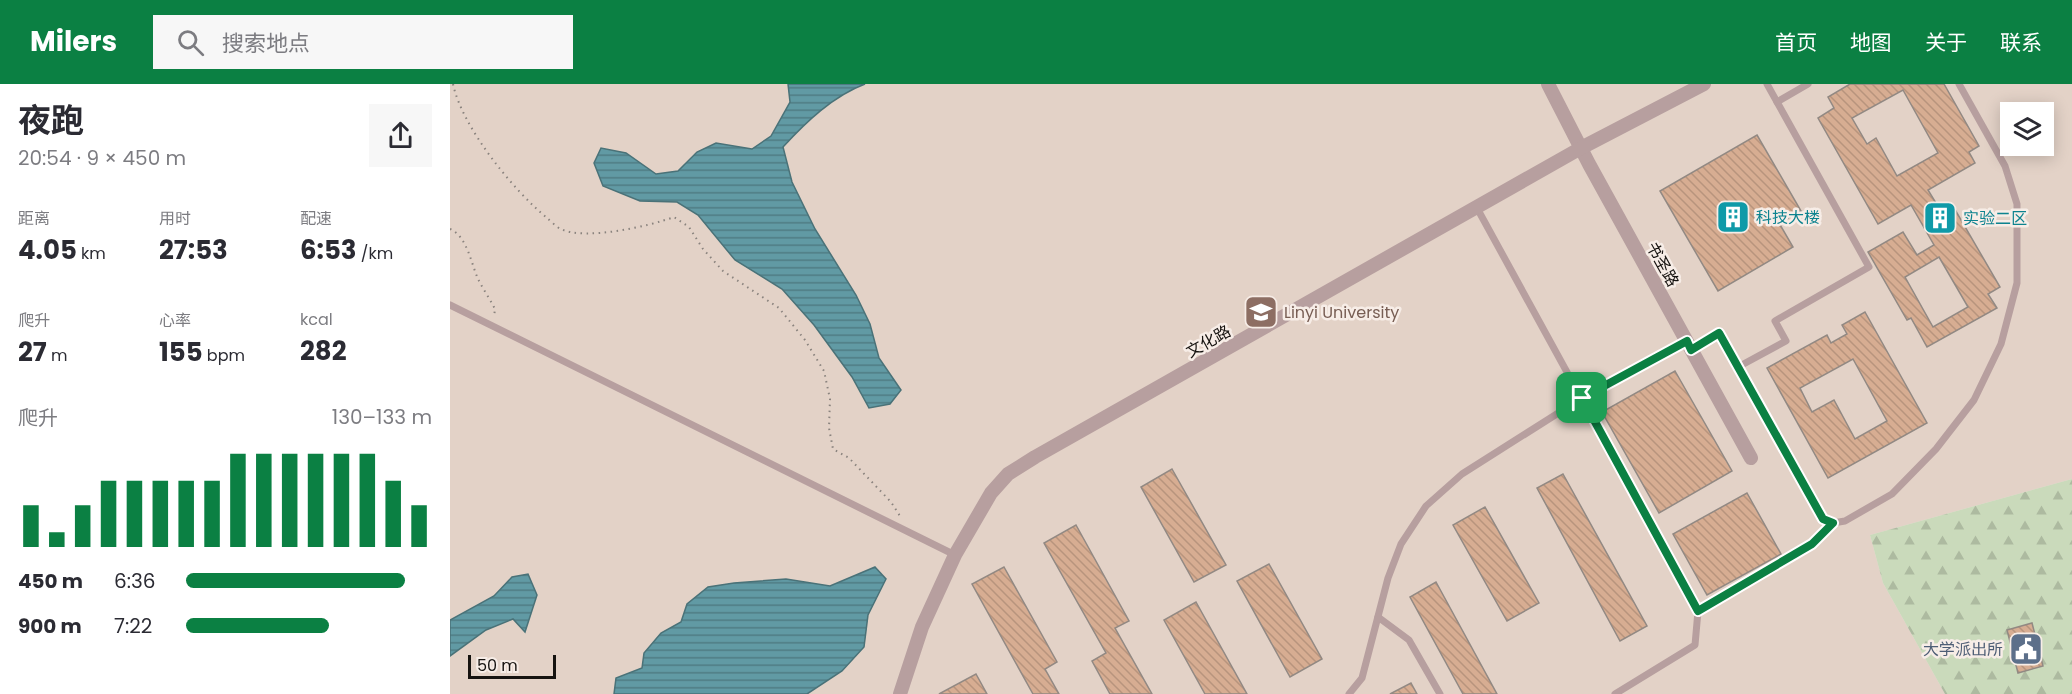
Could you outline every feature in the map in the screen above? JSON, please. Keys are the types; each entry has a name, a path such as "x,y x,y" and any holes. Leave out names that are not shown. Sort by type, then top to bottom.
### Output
{"street":[{"name":"书圣路","path":"1548,84 1751,458"},
{"name":"文化路","path":"900,694 922,627 955,555 991,494 1008,474 1581,148 1704,84"}],"lane":[{"path":"1738,367 1786,341 1775,321 1869,267 1767,84"},
{"path":"1777,102 1808,84"},
{"path":"1348,694 1362,678 1388,578 1401,544 1426,506 1462,474 1582,398 1689,345 1719,333 1823,519 1833,523 1845,521 1892,494 1936,449 1974,400 2001,344 2018,283 2017,204 2005,166 1959,84"},
{"path":"1477,208 1698,611 1695,645 1615,694"},
{"path":"450,305 955,555"},
{"path":"1698,611 1812,544 1833,523"},
{"path":"1378,617 1409,640 1440,694"}],"path":[{"path":"453,84 455,97 494,161 516,189 562,230 586,234 619,231 674,218 689,227 703,249 723,271 779,308 805,340 824,371 830,399 829,428 833,449 849,458 891,502 908,532"},
{"path":"450,229 457,231 478,279 495,309 492,326"}],"shaded area":[{"name":"Linyi University","path":"450,84 2072,84 2072,479 1870,535 1883,583 1945,694 450,694"}],"green space":[{"path":"2072,479 2072,694 1945,694 1883,583 1870,535"}],"water":[{"path":"788,84 865,84 842,95 821,111 783,147 792,182 815,229 856,295 870,324 879,358 901,390 890,404 869,408 852,377 814,325 782,289 735,260 698,215 677,202 640,201 603,186 594,163 601,148 626,153 656,174 678,171 697,152 716,143 752,149 771,136 790,102"},
{"path":"875,567 886,579 868,615 864,647 842,671 807,694 614,694 616,678 642,668 644,653 661,633 681,622 687,604 708,587 786,579 830,586"},
{"path":"528,574 537,595 525,632 513,619 486,630 450,656 450,620 494,596 512,577"}],"building":[{"name":"实验二区","path":"1850,84 1944,84 1979,146 1969,152 1975,163 1928,190 1942,213 1953,206 2000,287 1988,294 1997,308 1927,347 1911,318 1907,320 1868,252 1903,232 1917,255 1934,245 1911,205 1878,224 1818,118 1834,108 1828,97","holes":["1903,90 1938,153 1897,176 1876,138 1867,144 1852,118","1939,257 1968,307 1933,327 1905,277"]},
{"name":"科技大楼","path":"1757,135 1801,211 1779,223 1793,247 1718,291 1660,191"},
{"path":"1865,312 1927,423 1828,478 1767,368 1827,335 1831,343 1847,334 1842,325","holes":["1853,359 1887,421 1855,439 1834,400 1812,412 1800,388"]},
{"path":"1675,371 1732,471 1659,513 1602,412"},
{"path":"1172,469 1226,565 1194,582 1141,487"},
{"path":"1563,474 1647,626 1620,641 1537,488"},
{"path":"1747,493 1781,554 1707,595 1673,534"},
{"path":"1485,507 1539,603 1507,621 1453,525"},
{"path":"1076,525 1129,621 1115,628 1152,694 1110,694 1092,661 1106,653 1044,543"},
{"path":"1269,564 1322,659 1290,677 1237,581"},
{"path":"1004,567 1057,662 1045,669 1059,694 1033,694 972,584"},
{"path":"1436,582 1497,694 1463,694 1410,597"},
{"path":"1196,602 1247,694 1205,694 1164,620"},
{"path":"2032,623 2043,666 2018,673 2007,630"},
{"path":"976,674 987,694 939,694"},
{"path":"1411,683 1417,694 1390,694"}],"place":[{"name":"科技大楼","path":"1733,217"},
{"name":"实验二区","path":"1940,218"},
{"name":"Linyi University","path":"1261,312"},
{"name":"大学派出所","path":"2026,649"}],"route":[{"path":"1719,333 1823,519 1833,523 1812,544 1698,611 1582,398 1687,341 1691,350 1719,333"}]}
